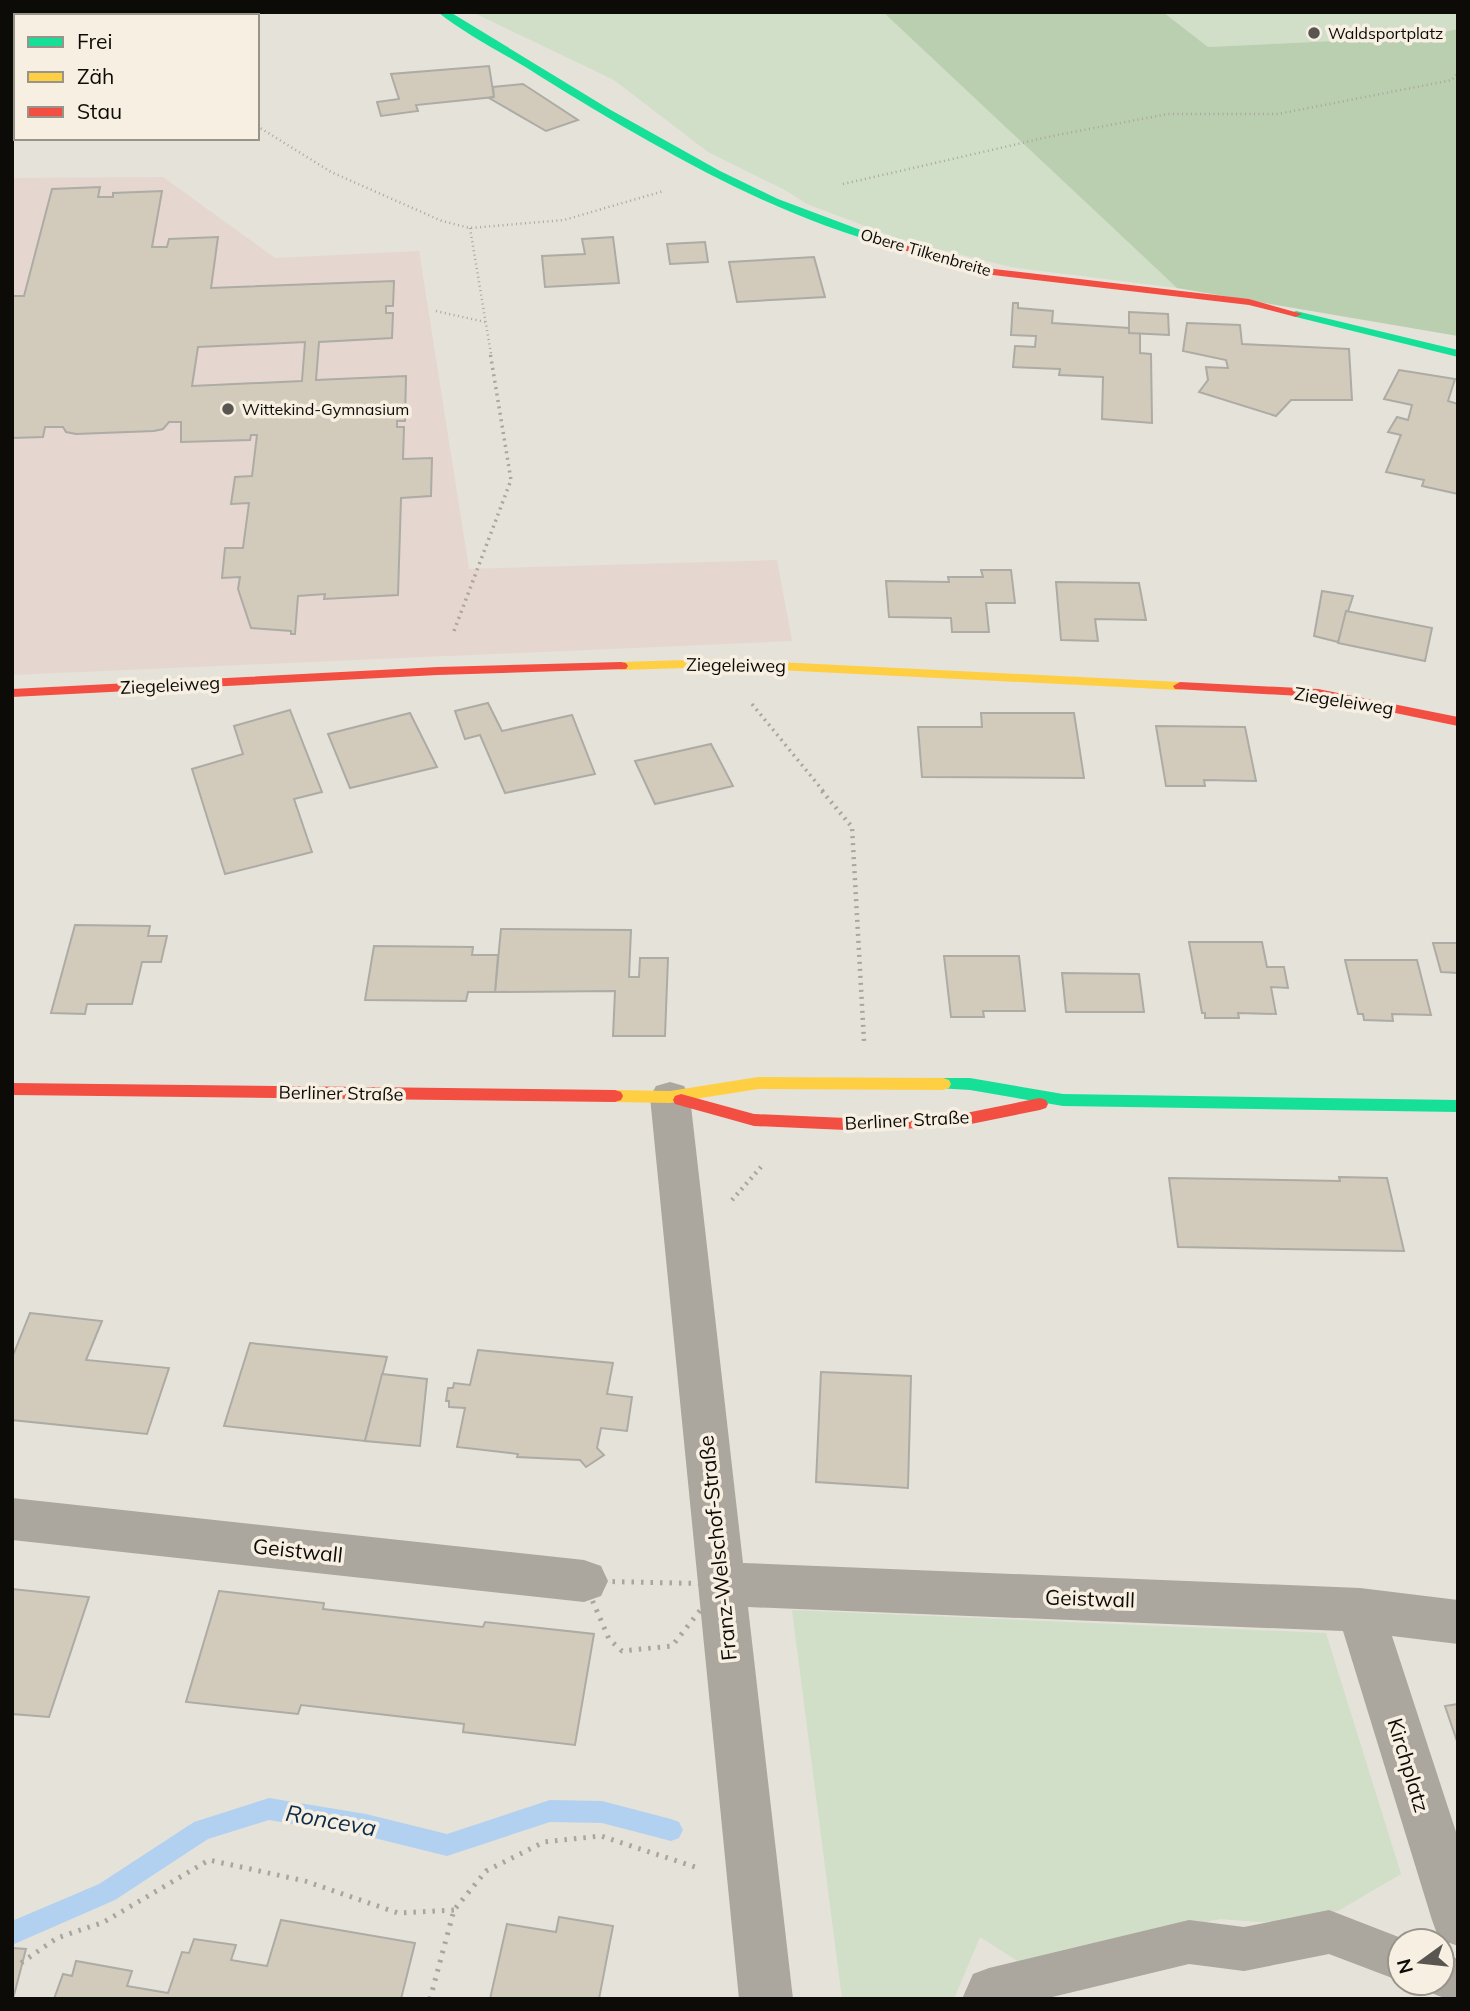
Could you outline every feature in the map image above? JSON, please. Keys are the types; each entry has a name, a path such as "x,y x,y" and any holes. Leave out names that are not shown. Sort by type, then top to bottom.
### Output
{"street":[{"name":"Obere Tilkenbreite","path":"443,12 679,154 774,200 870,238 993,272 1249,302 1458,354"},
{"name":"Ziegeleiweg","path":"12,693 438,671 718,663 1318,693 1458,722"},
{"name":"Berliner Straße","path":"12,1089 670,1097 758,1083 970,1084 1062,1100 1458,1106"},
{"name":"Berliner Straße","path":"670,1097 754,1121 868,1125 966,1119 1062,1100"},
{"name":"Franz-Welschof-Straße","path":"670,1097 766,1999"},
{"name":"Geistwall","path":"12,1519 584,1581"},
{"name":"Geistwall","path":"721,1584 1360,1610 1458,1622"},
{"name":"Kirchplatz","path":"1360,1610 1458,1920"}],"lane":[{"path":"984,1999 989,1990 1189,1942 1244,1949 1329,1932 1386,1954"}],"path":[{"path":"774,200 1057,135 1168,114 1278,114 1452,79 1458,72"},
{"path":"259,127 331,172 442,221 470,229 564,220 722,175"},
{"path":"438,671 511,480 470,229"},
{"path":"436,311 485,322"},
{"path":"718,663 852,827 866,1084"},
{"path":"731,1211 732,1200 758,1168 770,1163"},
{"path":"584,1581 609,1639 622,1650 672,1646 721,1584"},
{"path":"430,1999 454,1910 486,1871 544,1842 601,1836 753,1887"},
{"path":"21,1963 57,1938 104,1922 209,1860 304,1881 398,1913 454,1910"}],"shaded area":[{"name":"Wittekind-Gymnasium","path":"163,177 275,258 419,251 469,569 777,560 792,641 12,675 12,178"}],"green space":[{"path":"472,12 883,12 1177,288 1011,267 905,241 807,204 785,190 708,152 614,80"},
{"path":"883,12 1163,12 1208,47 1418,37 1458,29 1458,336 1177,288"},
{"name":"Waldsportplatz","path":"1163,12 1458,12 1458,29 1418,37 1208,47"},
{"path":"792,1610 1326,1633 1401,1874 1338,1911 1273,1923 1220,1919 1019,1962 980,1937 954,1999 842,1999"}],"building":[{"path":"489,66 494,97 416,105 418,111 381,116 377,102 399,99 391,74"},
{"path":"523,84 578,120 546,131 489,98 494,97 493,87"},
{"path":"100,187 98,197 113,197 113,193 162,191 152,247 167,247 169,239 218,237 211,288 394,281 393,306 386,306 386,313 393,313 392,338 319,342 316,380 406,376 405,421 397,421 397,427 404,427 403,459 432,458 431,496 401,498 398,595 324,599 325,594 298,596 295,634 291,634 291,631 251,628 238,589 240,577 222,578 225,548 243,548 249,503 231,504 235,477 252,476 257,435 251,435 250,440 181,442 181,422 169,422 163,429 154,431 76,434 66,432 63,427 45,427 43,437 12,438 12,296 24,296 52,189","holes":["305,342 302,381 192,386 198,347"]},
{"path":"613,237 619,283 545,287 542,256 585,254 582,239"},
{"path":"705,242 708,262 670,264 667,244"},
{"path":"814,257 825,297 737,302 729,262"},
{"path":"1013,303 1018,303 1018,308 1053,311 1052,323 1129,328 1129,333 1140,333 1140,353 1151,354 1152,423 1102,419 1103,377 1059,375 1060,369 1013,367 1015,346 1035,347 1036,336 1011,335"},
{"path":"1129,312 1168,314 1169,335 1129,333"},
{"path":"1187,323 1240,325 1242,344 1349,349 1352,400 1291,400 1276,416 1199,392 1208,380 1206,367 1228,368 1226,360 1183,351"},
{"path":"1399,370 1455,379 1448,401 1458,404 1458,494 1422,486 1424,480 1386,472 1401,435 1388,432 1397,417 1408,420 1412,405 1384,399"},
{"path":"981,570 1011,570 1015,603 986,603 989,632 952,632 951,618 889,617 886,581 949,582 948,577 983,577"},
{"path":"1056,582 1139,583 1146,620 1095,619 1098,641 1061,640"},
{"path":"1322,591 1353,596 1338,642 1314,636"},
{"path":"1346,611 1432,628 1425,661 1338,643"},
{"path":"488,703 502,731 572,715 595,774 505,793 480,735 465,739 455,711"},
{"path":"290,710 322,792 294,799 312,852 225,874 192,769 243,754 234,726"},
{"path":"410,713 437,767 350,788 328,734"},
{"path":"981,713 1074,713 1084,778 922,777 918,727 982,727"},
{"path":"1156,726 1245,727 1256,781 1204,780 1205,786 1166,786"},
{"path":"711,744 733,786 655,804 635,761"},
{"path":"75,925 150,926 148,936 167,936 161,962 142,962 132,1004 87,1004 85,1014 51,1013"},
{"path":"501,929 631,930 629,977 639,977 640,958 668,958 665,1036 613,1036 615,991 495,992"},
{"path":"1189,942 1262,942 1267,967 1284,967 1288,988 1271,987 1276,1014 1238,1013 1239,1018 1205,1018"},
{"path":"1433,943 1458,943 1458,973 1441,972"},
{"path":"374,946 473,947 472,955 498,955 495,992 468,992 466,1001 365,1000"},
{"path":"944,956 1019,956 1025,1011 983,1011 984,1017 951,1017"},
{"path":"1345,960 1417,960 1431,1015 1392,1014 1393,1021 1364,1020 1363,1014 1358,1014"},
{"path":"1062,973 1139,974 1144,1012 1066,1012"},
{"path":"1339,1177 1387,1178 1404,1251 1178,1247 1169,1178 1340,1181"},
{"path":"30,1313 102,1321 86,1360 169,1368 147,1434 12,1420 12,1358"},
{"path":"250,1343 387,1357 365,1441 224,1426"},
{"path":"478,1350 613,1363 607,1394 632,1397 627,1431 601,1428 597,1448 604,1455 586,1467 580,1460 517,1457 518,1454 457,1447 465,1408 449,1407 449,1401 446,1401 448,1388 453,1388 454,1383 470,1385"},
{"path":"821,1372 911,1376 908,1488 816,1482"},
{"path":"382,1374 427,1379 420,1446 365,1441"},
{"path":"12,1589 89,1597 49,1717 12,1714"},
{"path":"219,1591 324,1603 323,1609 483,1627 485,1622 594,1634 575,1745 463,1732 464,1724 301,1705 298,1714 186,1702"},
{"path":"1458,1704 1458,1744 1445,1706"},
{"path":"559,1917 613,1926 599,1999 490,1999 507,1924 556,1932"},
{"path":"281,1920 415,1943 401,1999 54,1999 63,1974 72,1976 76,1961 132,1971 127,1986 168,1993 182,1952 189,1953 194,1939 236,1945 231,1960 267,1966"},
{"path":"12,1948 26,1949 13,1999 12,1999"}],"waterway":[{"name":"Ronceva","path":"12,1933 107,1892 202,1830 269,1809 366,1825 447,1845 550,1811 602,1812 671,1830"}],"traffic: fast":[{"path":"443,12 605,111 717,173 774,201 833,225 893,244"},
{"path":"1296,314 1458,354"},
{"path":"943,1084 970,1084 1063,1100 1458,1106"}],"traffic: slow":[{"path":"621,666 718,663 1180,686"},
{"path":"615,1096 670,1097 758,1083 943,1084"}],"traffic: jam":[{"path":"893,244 993,272 1249,302 1296,314"},
{"path":"12,693 438,671 621,666"},
{"path":"1180,686 1318,693 1458,722"},
{"path":"12,1089 615,1096"},
{"path":"681,1100 754,1120 868,1125 966,1119 1040,1104"}],"place":[{"name":"Waldsportplatz","path":"1314,33"},
{"name":"Wittekind-Gymnasium","path":"228,409"}]}
